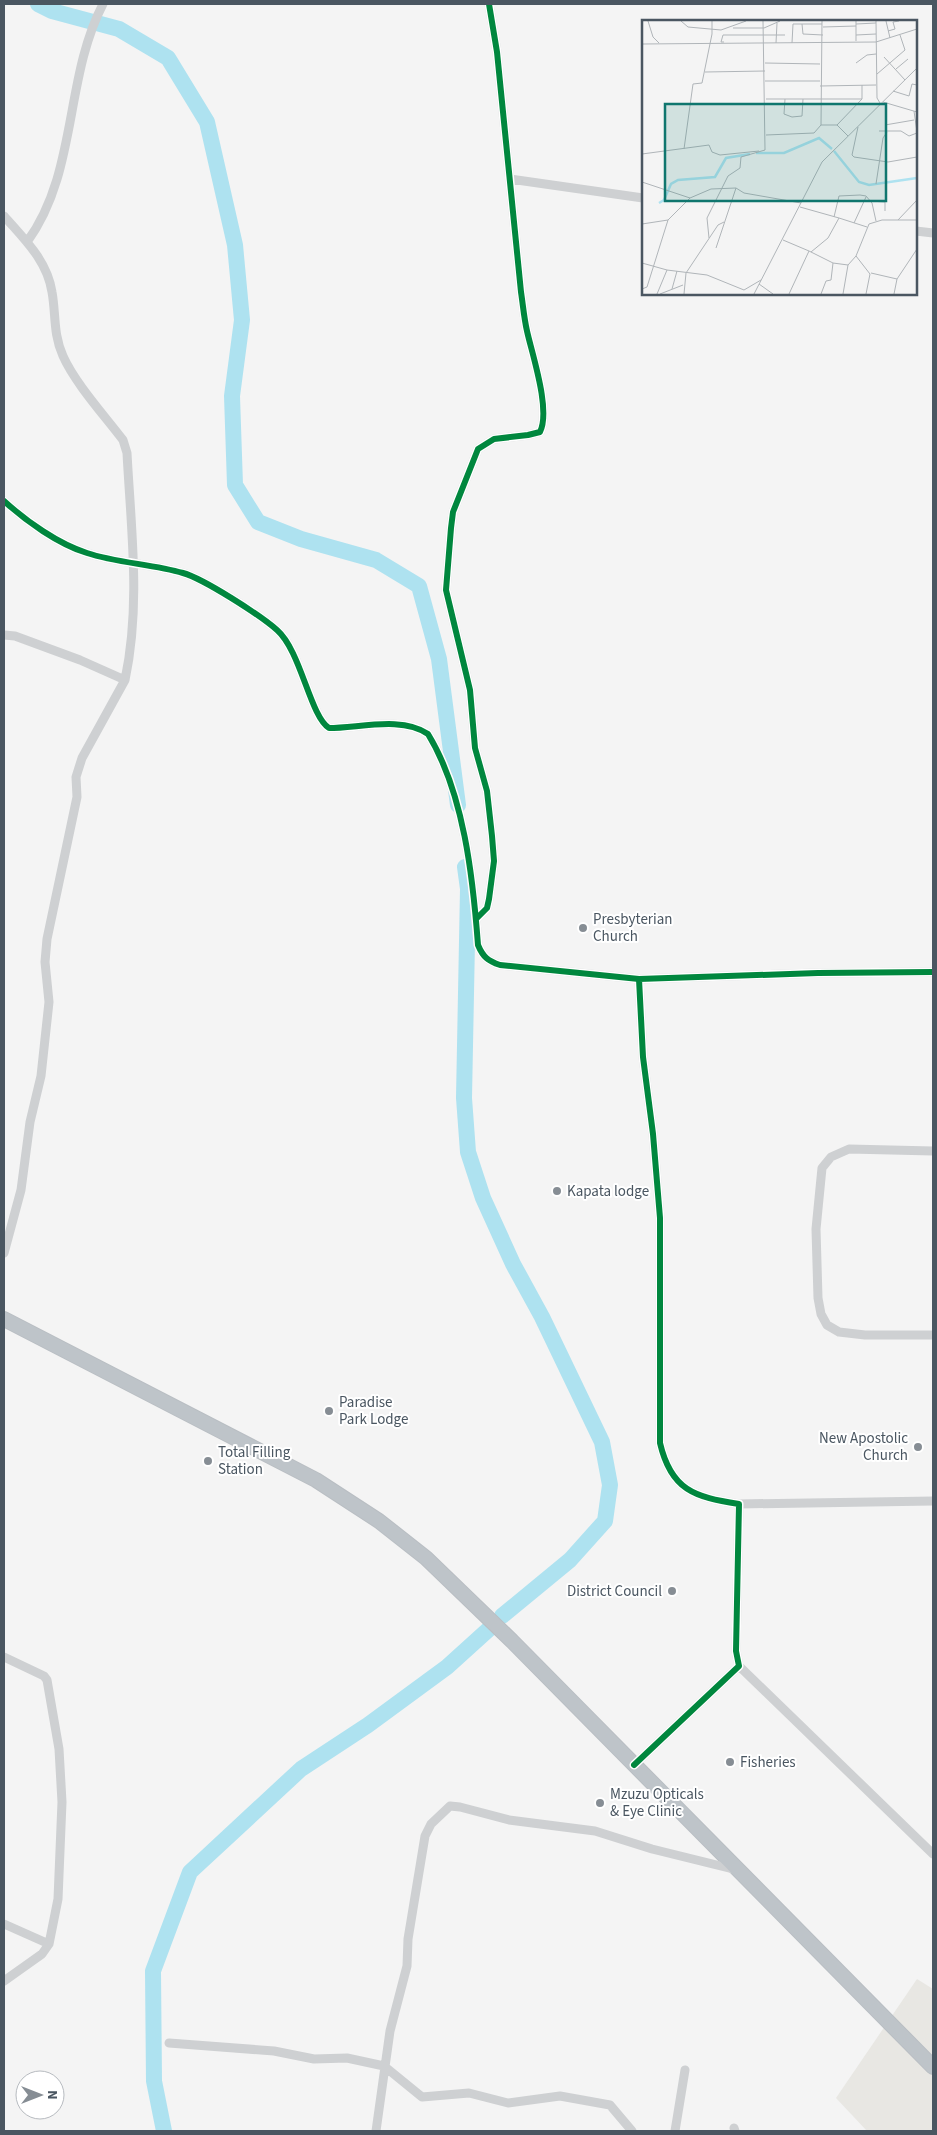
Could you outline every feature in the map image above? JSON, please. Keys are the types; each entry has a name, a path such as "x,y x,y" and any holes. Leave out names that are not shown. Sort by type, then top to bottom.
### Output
{"highway":[{"path":"4,1319 316,1480 379,1521 418,1552 512,1641 933,2067"}],"street":[{"path":"27,242 38,228 63,160 77,82 90,37 103,4"},
{"path":"477,918 487,908 494,861 490,811 478,762 470,690 446,580 453,512 478,449 494,439 528,435 540,432 542,428 539,378 526,330 497,52 489,4"},
{"path":"510,179 642,198"},
{"path":"4,216 27,242 46,269 52,292 56,338 64,358 123,440 134,562 133,626 125,680 82,758 76,777 77,797 47,939 46,962 49,1002 41,1076 30,1122 21,1190 4,1253"},
{"path":"917,231 933,233"},
{"path":"4,501 62,542 78,550 193,577 278,630 296,658 323,724 329,728 401,725 422,730 428,734 434,744 452,792 465,842 477,918 478,946 482,954 490,961 500,965 639,979 818,973 933,972"},
{"path":"4,635 15,636 80,660 125,680"},
{"path":"639,979 643,1057 654,1134 660,1218 660,1443 665,1464 674,1479 685,1488 721,1501 739,1504 933,1501"},
{"path":"933,1151 849,1149 831,1157 822,1168 816,1229 818,1298 821,1314 827,1325 839,1332 865,1335 933,1335"},
{"path":"739,1504 736,1651 739,1666 933,1854"},
{"path":"4,1657 44,1676 50,1694 59,1750 62,1832 59,1893 49,1944 42,1954 4,1981"},
{"path":"634,1765 739,1666"},
{"path":"376,2131 390,2031 407,1966 408,1939 424,1836 431,1824 450,1806 510,1820 595,1831 652,1850 738,1870"},
{"path":"4,1924 49,1944"},
{"path":"169,2042 274,2050 314,2059 347,2058 384,2066 422,2096 469,2093 508,2103 560,2096 610,2105 632,2131"},
{"path":"675,2131 685,2070"}],"shaded area":[{"path":"917,1979 933,1989 933,2131 867,2131 836,2098"}],"waterway":[{"path":"38,4 52,11 119,29 168,58 207,122 235,245 242,320 232,396 235,485 258,522 301,539 376,560 419,586 439,659 458,805"},
{"path":"465,867 468,889 464,1098 468,1152 483,1198 513,1264 542,1317 602,1442 610,1485 605,1521 570,1560 502,1616"},
{"path":"164,2131 154,2081 153,1971 190,1872 301,1769 368,1725 447,1667 489,1629"}],"cycle path":[{"path":"477,918 487,908 494,861 487,791 475,748 470,690 446,590 453,512 478,449 494,439 540,432 543,422 540,382 526,326 521,292 497,52 489,4"},
{"path":"4,501 43,531 76,549 110,559 183,573 232,598 258,616 277,630 293,652 316,711 329,728 393,724 406,725 428,734 450,782 465,836 478,945 484,956 492,962 500,965 639,979 818,973 933,972"},
{"path":"634,1765 739,1666 736,1651 739,1504 709,1498 687,1488 678,1481 671,1471 660,1443 660,1218 653,1134 643,1057 639,979"}],"place":[{"name":"Presbyterian Church","path":"583,928"},
{"name":"Kapata lodge","path":"557,1191"},
{"name":"Paradise Park Lodge","path":"329,1411"},
{"name":"New Apostolic Church","path":"918,1447"},
{"name":"Total Filling Station","path":"208,1461"},
{"name":"District Council","path":"672,1591"},
{"name":"Fisheries","path":"730,1762"},
{"name":"Mzuzu Opticals & Eye Clinic","path":"600,1803"}]}
